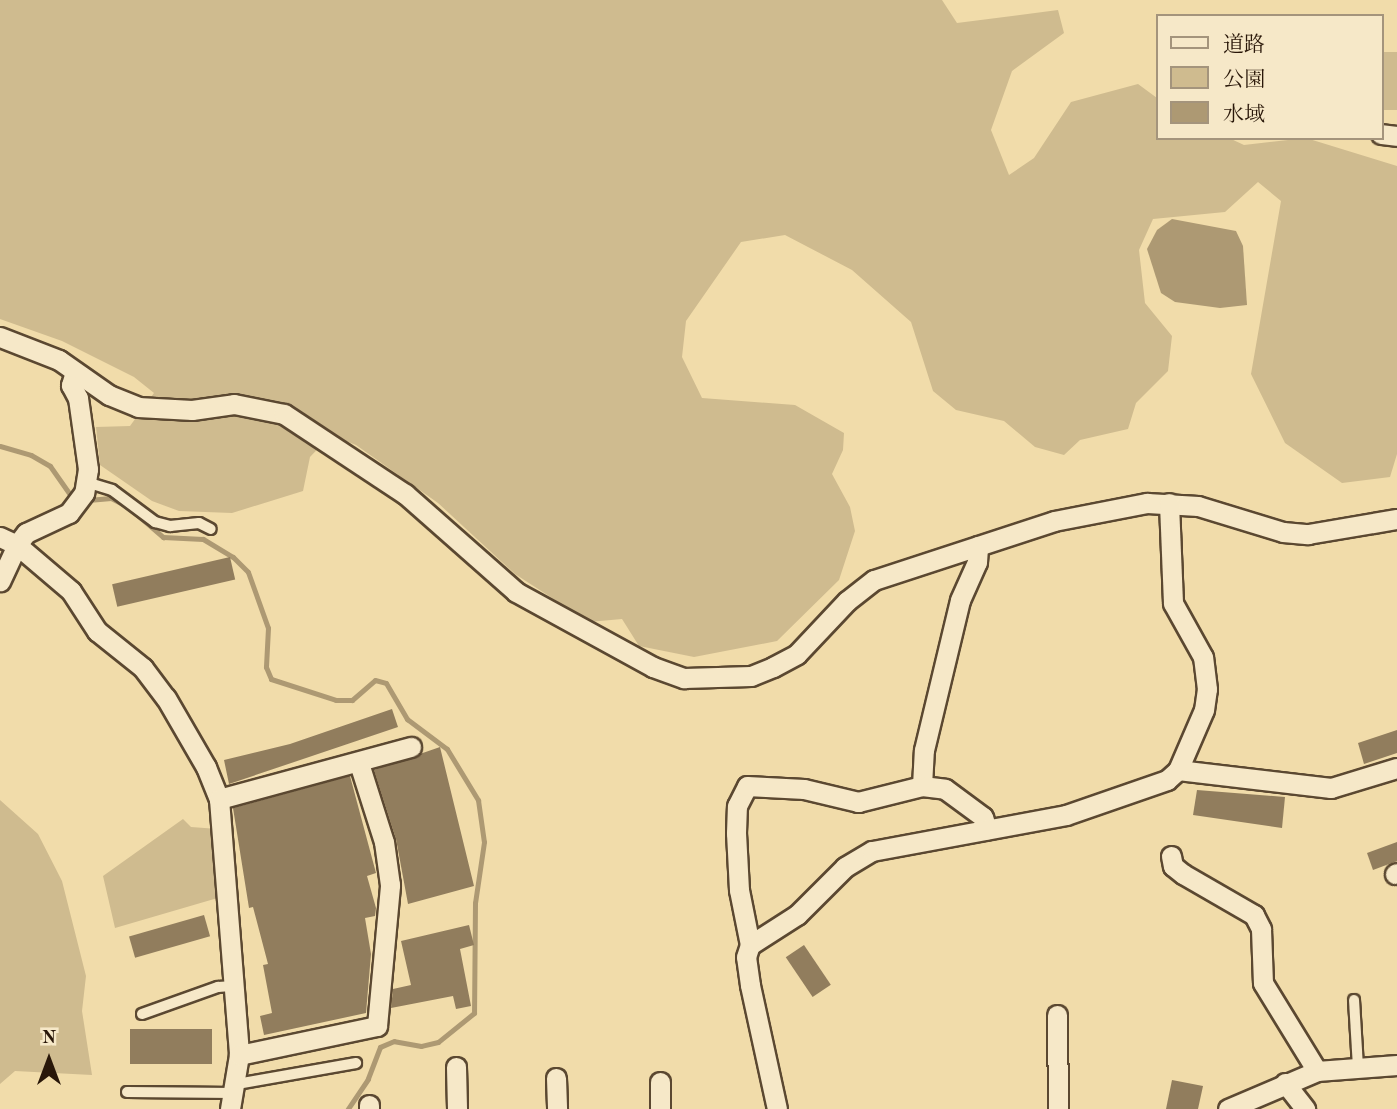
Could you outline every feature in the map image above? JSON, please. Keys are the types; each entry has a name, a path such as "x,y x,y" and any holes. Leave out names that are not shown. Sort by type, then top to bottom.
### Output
{"street":[{"path":"0,337 59,360 109,395 138,407 192,410 234,404 284,414 405,494 516,592 641,661 684,678 751,676 774,667 797,654 847,601 874,580 1054,521 1169,503 1308,534 1397,519"},
{"path":"9,541 69,513 86,482 79,398 71,385 75,372"},
{"path":"750,945 797,915 845,867 872,850 1066,815 1167,780 1178,770 1204,710 1207,689 1203,657 1173,603 1169,503"},
{"path":"0,580 9,541"},
{"path":"9,541 71,591 97,631 143,668 161,691 206,767 219,799 239,1055 234,1095"},
{"path":"922,786 930,724 960,600 977,562 978,546"},
{"path":"219,799 411,747"},
{"path":"239,1055 377,1026 390,886 384,842 359,763"},
{"path":"1178,770 1331,788 1397,768"},
{"path":"777,1109 750,985 746,957 750,945 739,890 737,806 747,786 804,789 858,802 922,786 946,789 983,817 987,830"},
{"path":"1171,856 1172,866 1183,874 1254,915 1261,929 1263,983 1317,1071"},
{"path":"1057,1015 1058,1109"},
{"path":"1228,1109 1317,1071 1397,1065"},
{"path":"456,1067 457,1109"},
{"path":"556,1078 557,1109"},
{"path":"660,1082 660,1109"},
{"path":"1285,1083 1305,1109"}],"lane":[{"path":"86,482 112,490 155,522 170,526 185,521 211,529"},
{"path":"142,1014 218,987 234,986"},
{"path":"1354,1000 1358,1068"},
{"path":"127,1092 234,1095 356,1063"}],"green space":[{"path":"0,0 942,0 957,23 1058,10 1064,33 1012,71 991,130 1009,175 1034,158 1071,102 1138,84 1156,97 1156,140 1233,140 1244,145 1312,140 1397,166 1397,454 1390,477 1342,483 1285,443 1251,374 1281,201 1258,182 1225,212 1153,219 1139,250 1145,303 1172,336 1168,371 1136,403 1128,429 1080,440 1064,455 1035,447 1004,421 956,410 933,391 911,322 852,270 785,235 741,242 686,321 682,357 702,398 795,405 844,433 843,450 832,474 850,507 855,531 839,580 777,641 694,657 639,646 622,619 589,622 515,574 438,503 356,445 331,435 310,457 303,491 232,513 179,511 152,501 100,465 96,427 130,426 154,393 134,377 62,341 0,319"},
{"path":"1383,52 1397,52 1397,110 1383,110"},
{"path":"0,800 38,834 62,881 86,976 82,1011 92,1075 15,1071 0,1084"},
{"path":"183,819 191,827 218,829 221,897 115,928 103,876"}],"water":[{"path":"1172,219 1236,231 1243,246 1247,305 1220,308 1175,302 1161,293 1147,249 1157,230"}],"building":[{"path":"230,557 235,579 117,607 112,584"},
{"path":"392,709 398,727 229,784 224,760 290,744"},
{"path":"1397,730 1397,753 1364,764 1358,743"},
{"path":"440,747 474,886 408,904 396,839 374,770"},
{"path":"350,776 376,873 367,876 376,908 375,916 365,918 371,954 366,1013 264,1035 260,1016 272,1013 263,965 268,964 253,907 249,908 233,808"},
{"path":"1197,790 1285,797 1282,828 1193,815"},
{"path":"1397,842 1397,861 1373,870 1367,853"},
{"path":"204,915 210,936 135,958 129,936"},
{"path":"469,925 474,945 460,949 471,1006 456,1009 453,996 391,1008 393,989 411,985 401,941"},
{"path":"804,945 831,985 813,997 786,957"},
{"path":"130,1029 212,1029 212,1064 130,1064"},
{"path":"1172,1080 1203,1086 1198,1109 1166,1109"}],"waterway":[{"path":"0,446 31,455 50,466 71,496"},
{"path":"88,500 111,498 127,506 163,537 203,539 233,557 248,572 268,628 266,667 271,679 336,700 352,700 375,680 386,683 407,719 447,749 478,800 484,842 475,903 474,1013 438,1042 421,1046 394,1041 380,1047 368,1079 348,1109"}]}
